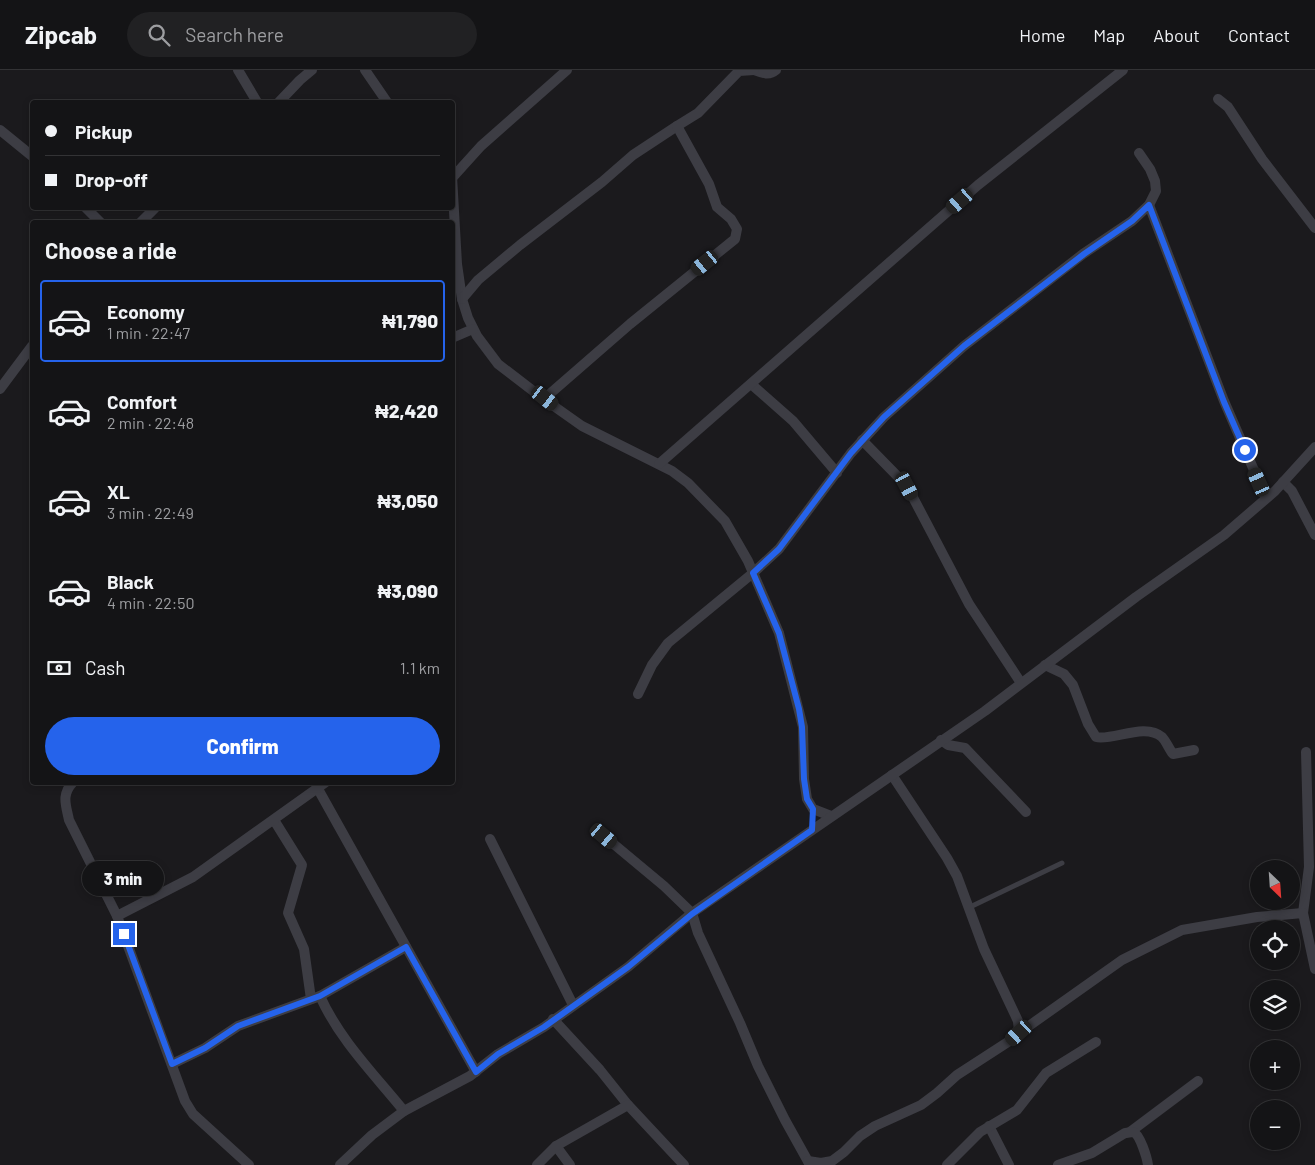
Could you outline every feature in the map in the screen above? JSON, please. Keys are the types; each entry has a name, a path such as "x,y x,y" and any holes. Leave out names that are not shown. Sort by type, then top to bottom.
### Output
{"street":[{"path":"238,70 256,100"},
{"path":"281,100 312,70"},
{"path":"365,70 386,100"},
{"path":"455,174 481,146 567,70"},
{"path":"462,299 478,280 634,155 698,113 739,71 754,70 763,74 772,73 776,70"},
{"path":"659,464 978,185 1123,70"},
{"path":"1218,99 1228,107 1262,159 1315,228"},
{"path":"545,398 630,324 735,239 738,229 731,219 717,208 709,184 677,126"},
{"path":"0,130 30,154"},
{"path":"638,694 652,665 668,643 753,573 779,549 862,440 884,417 964,346 1084,254 1132,221 1149,205 1156,191 1155,180 1139,154"},
{"path":"1149,205 1224,402 1266,498"},
{"path":"88,210 98,220"},
{"path":"143,220 153,210"},
{"path":"455,210 462,299 474,329 498,364 582,426 659,464 688,483 725,521 748,561 779,633 802,727 804,779 807,799 813,809 812,830"},
{"path":"455,337 474,329"},
{"path":"0,389 30,349"},
{"path":"751,384 793,421 838,473"},
{"path":"862,440 907,486 969,604 1021,683"},
{"path":"340,1165 372,1135 404,1111 476,1072 498,1054 544,1027 628,967 692,914 941,740 1224,535 1283,482 1314,450"},
{"path":"1283,482 1292,491 1315,535"},
{"path":"1046,665 1064,674 1073,686 1088,724 1096,736 1103,738 1130,731 1150,732 1158,734 1164,739 1173,754 1194,750"},
{"path":"941,740 948,745 965,748 1026,812"},
{"path":"1306,752 1311,805 1309,867 1303,913 1315,968"},
{"path":"892,774 957,876 984,950 1018,1021 1019,1033"},
{"path":"69,785 66,789 65,802 69,820 117,916 185,1101 193,1114 249,1165"},
{"path":"117,916 193,877 322,786 406,947 476,1072"},
{"path":"813,809 831,816"},
{"path":"274,820 302,865 288,913 304,949 316,997 338,1030 404,1111"},
{"path":"604,836 664,886 692,914 720,984 740,1023 758,1066 809,1163 832,1161 860,1136 875,1126 921,1105 938,1093 956,1075 1011,1040 1122,960 1182,930 1257,917 1303,913"},
{"path":"490,839 574,1005"},
{"path":"172,1064 205,1048 238,1026 316,997 406,947"},
{"path":"553,1019 684,1165"},
{"path":"947,1165 969,1142 990,1126 1017,1110 1046,1073 1096,1042"},
{"path":"1058,1165 1092,1153 1130,1132 1198,1081"},
{"path":"537,1165 556,1146 628,1104"},
{"path":"990,1126 1009,1165"},
{"path":"1130,1132 1136,1134 1139,1139 1148,1165"},
{"path":"556,1146 570,1165"}],"lane":[{"path":"968,908 1062,863"}],"route":[{"path":"124,934 172,1064 205,1048 238,1026 320,996 406,947 476,1072 498,1054 544,1027 628,967 692,914 812,830 813,809 807,799 804,779 804,751 799,709 779,633 753,573 779,549 838,473 851,453 884,417 964,346 1084,254 1132,221 1149,205 1224,402 1245,450"}]}
